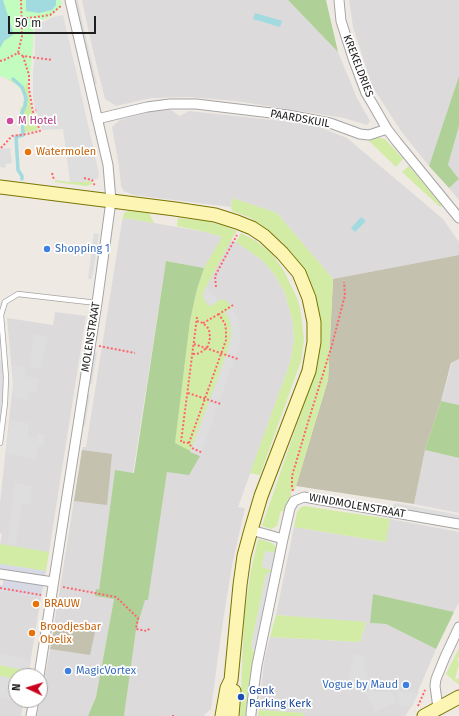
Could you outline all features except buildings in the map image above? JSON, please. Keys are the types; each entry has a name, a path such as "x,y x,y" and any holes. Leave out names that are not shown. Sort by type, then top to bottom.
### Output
{"street":[{"name":"KREKELDRIES","path":"339,0 341,21 354,61 366,93 387,128"},
{"name":"MOLENSTRAAT","path":"39,668 49,581 97,304 111,200 108,166 67,2"},
{"name":"PAARDSKUIL","path":"97,119 147,107 170,104 196,104 288,115 330,123 365,135 369,135 387,128"},
{"path":"387,128 459,218"},
{"path":"0,187 111,200 215,215 252,228 264,236 282,253 299,273 309,298 314,322 314,342 309,371 261,496 250,530 244,556 231,680 234,691 232,716"},
{"name":"WINDMOLENSTRAAT","path":"251,714 257,666 283,539 290,508 294,500 304,497 459,524"},
{"path":"250,530 283,539"},
{"path":"0,574 49,581"},
{"path":"438,708 436,679 459,627"},
{"path":"222,716 227,688 231,680"},
{"path":"419,714 438,708 459,697"}],"lane":[{"path":"0,443 5,403 6,377 1,315 5,302 18,294 97,304"}],"path":[{"path":"18,53 22,36 21,0"},
{"path":"22,18 47,18 67,2"},
{"path":"18,53 23,56 52,60"},
{"path":"0,60 4,60 18,53"},
{"path":"1,148 12,136 40,131 32,112 29,75 23,56"},
{"path":"32,112 36,110"},
{"path":"52,173 54,180"},
{"path":"84,178 92,180 94,186"},
{"path":"216,287 216,276 220,266 239,232"},
{"path":"296,500 292,487 292,476 332,345 345,294 344,282"},
{"path":"203,324 234,305"},
{"path":"189,443 226,340 225,324 220,314"},
{"path":"189,443 181,442 197,317"},
{"path":"193,354 203,351 208,346 210,338 209,329 197,321"},
{"path":"194,344 238,359"},
{"path":"102,347 135,353"},
{"path":"188,393 221,404"},
{"path":"189,443 192,448 203,453"},
{"path":"0,588 44,596"},
{"path":"69,588 116,597 138,618 136,630 147,631 150,628"},
{"path":"419,714 427,687"}],"shaded area":[{"path":"74,0 78,0 97,84 93,84"},
{"path":"82,0 288,0 338,52 357,98 370,121 367,125 344,118 236,101 189,97 151,98 116,106 105,99"},
{"path":"349,0 459,0 459,76 429,166 401,131 372,86 353,27"},
{"path":"63,15 99,174 98,179 83,182 70,182 63,129 42,130 35,109 33,97 35,22 44,22 53,17"},
{"path":"171,110 180,116 189,111 301,123 322,128 347,138 443,219 459,242 459,255 333,279 277,213 232,198 231,207 133,195 124,191 121,186 112,127 120,120 152,111"},
{"path":"459,126 459,179 448,165"},
{"path":"10,148 12,163 6,164 5,168 0,167 0,149"},
{"path":"459,179 459,200 449,188"},
{"path":"125,218 206,232 239,243 262,260 275,275 285,293 293,323 294,341 290,363 238,507 245,508 232,565 211,709 204,716 124,716 136,629 145,599 148,599 167,472 175,443 182,385 197,289 204,268 166,261 133,473 115,470 99,590 95,596 114,599 96,697 88,716 37,716 39,708 48,708 48,668 47,668 82,450 83,447 86,447 122,221"},
{"path":"94,233 99,234 92,279 88,279"},
{"path":"459,255 459,359 451,363 441,401 425,450 414,504 296,486 328,380 333,279"},
{"path":"206,287 219,300 211,306 203,298 203,293"},
{"path":"232,308 238,319 241,339 236,356 227,353 231,337 231,327 229,318 225,312"},
{"path":"55,312 86,316 46,571 0,564 0,545 2,534 0,533 0,503 13,384 7,318 53,325"},
{"path":"34,334 47,336 41,369 29,367"},
{"path":"93,352 97,353 92,384 88,384"},
{"path":"225,357 234,360 220,401 211,398"},
{"path":"3,358 4,384 0,422 0,361"},
{"path":"459,359 459,405 441,401 452,363"},
{"path":"13,365 26,367 24,376 39,378 37,393 27,392 29,400 12,397"},
{"path":"87,394 90,395 85,427 82,426"},
{"path":"209,402 218,406 200,456 190,452"},
{"path":"10,420 28,423 28,437 36,439 37,433 45,434 43,447 38,446 36,459 6,454"},
{"path":"82,450 112,454 107,505 74,501"},
{"path":"425,450 459,458 459,513 414,504"},
{"path":"15,483 32,486 30,505 22,504 16,545 7,543"},
{"path":"396,503 459,515 459,519 391,507"},
{"path":"390,519 459,532 459,602 454,612 373,594 371,623 386,624 436,649 412,705 406,715 304,716 302,713 259,710 264,662 270,637 360,642 366,623 276,615 294,527 385,542"},
{"path":"265,551 275,553 271,570 262,567"},
{"path":"0,564 46,571 41,597 0,590 0,585 3,585 3,580 0,580"},
{"path":"271,572 255,652 251,647 266,574"},
{"path":"0,590 41,597 29,668 8,668 8,708 22,708 21,716 0,716"},
{"path":"55,625 95,632 90,655 50,649"},
{"path":"0,653 31,660 30,668 14,668 0,665"},
{"path":"355,654 364,655 363,670 367,671 366,688 346,687"},
{"path":"0,676 8,678 8,699 0,697"},
{"path":"364,691 393,692 396,702 375,712"},
{"path":"396,691 419,692 412,707 400,705"}],"green space":[{"path":"0,0 61,0 62,6 51,16 43,20 34,21 30,77 22,91 11,80 0,76"},
{"path":"288,0 326,0 338,52"},
{"path":"459,76 459,126 448,165 459,179 449,188 429,166"},
{"path":"7,79 28,80 32,112 38,130 22,133 20,108 23,106 24,96 17,85"},
{"path":"373,138 385,139 403,159 396,167 368,140"},
{"path":"409,166 442,206 440,207 402,172"},
{"path":"55,180 69,182 91,181 92,184 86,186 55,182"},
{"path":"232,198 277,213 333,279 328,380 295,489 291,491 291,497 286,503 284,511 281,511 277,526 271,529 262,526 317,366 321,335 320,320 309,279 296,259 282,242 268,230 249,217 232,211"},
{"path":"128,211 149,213 154,223 125,218 122,221 124,213"},
{"path":"178,218 206,221 237,231 203,293 208,305 211,306 219,300 226,300 232,308 225,312 229,318 231,337 227,353 190,452 175,443 190,321 197,289 204,268 222,237 177,226"},
{"path":"241,233 256,241 272,254 284,271 298,300 304,339 301,361 260,475 250,473 290,363 294,341 293,323 285,293 275,275 262,260 236,242"},
{"path":"166,261 204,268 197,289 190,321 175,443 200,456 189,475 167,472 148,600 145,600 136,630 124,716 88,716 96,697 114,599 95,596 96,589 99,590 115,470 134,473"},
{"path":"441,401 459,405 459,458 425,450"},
{"path":"304,506 390,519 386,542 294,527 297,512"},
{"path":"260,539 272,543 276,547 275,553 265,551 262,567 271,570 271,572 266,574 251,647 255,654 246,715 253,716 240,716 244,618 251,570 258,540"},
{"path":"0,544 49,552 46,571 0,564"},
{"path":"373,594 454,612 436,649 386,624 370,623"},
{"path":"276,615 366,622 360,642 270,637"},
{"path":"459,648 459,657 457,659 459,663 455,680 459,678 459,685 446,674"},
{"path":"0,665 14,668 8,668 8,678 0,676"},
{"path":"259,710 303,713 304,716 258,716"}],"water":[{"path":"0,0 3,0 13,35 4,41 0,48"},
{"path":"26,0 56,0 56,5 52,10 39,13 26,11"},
{"path":"255,13 282,21 280,27 253,19"},
{"path":"361,217 366,221 355,232 351,228"}],"waterway":[{"path":"13,79 22,87 26,99 22,113 23,135 16,137 18,170 22,176 22,179"}],"place":[{"name":"M Hotel","path":"10,121"},
{"name":"Watermolen","path":"28,152"},
{"name":"Shopping 1","path":"47,249"},
{"name":"BRAUW","path":"36,604"},
{"name":"Broodjesbar Obelix","path":"32,633"},
{"name":"MagicVortex","path":"68,671"},
{"name":"Vogue by Maud","path":"406,685"},
{"name":"Genk Parking Kerk","path":"241,697"}]}
